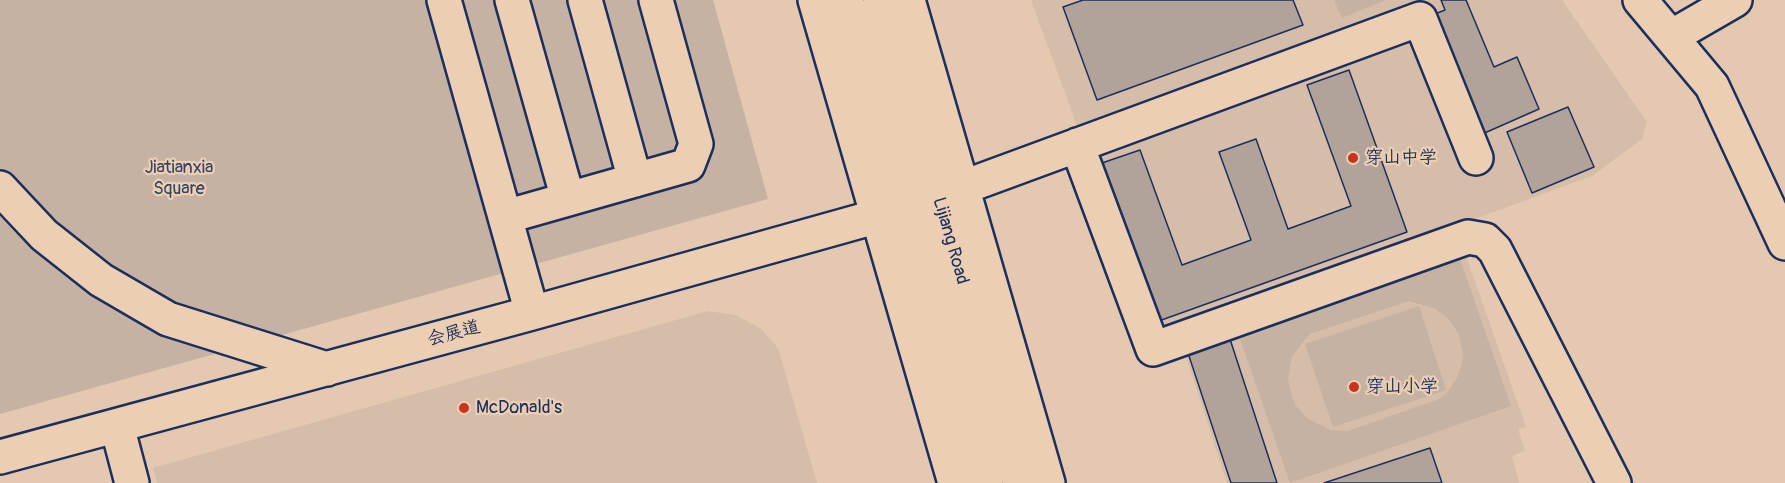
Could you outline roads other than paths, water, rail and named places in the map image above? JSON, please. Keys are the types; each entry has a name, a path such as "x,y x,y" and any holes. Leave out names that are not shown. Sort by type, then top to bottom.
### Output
{"main road":[{"path":"444,0 532,314"},
{"path":"512,0 568,199"},
{"path":"585,0 635,180"},
{"path":"505,218 688,165 696,144 656,0"},
{"path":"815,0 892,212 955,483"},
{"name":"Lijiang Road","path":"846,0 892,212 986,483"},
{"name":"Lijiang Road","path":"880,0 950,192 1020,483"},
{"path":"908,0 950,192 1048,483"},
{"path":"1640,0 1712,86 1785,243"},
{"path":"1671,37 1735,0"},
{"name":"会展道","path":"0,457 532,314 892,212 1420,19 1476,158"},
{"path":"1077,145 1152,349 1468,237 1485,240 1495,250 1614,483"},
{"path":"0,188 44,235 101,280 168,320 327,369"},
{"path":"117,426 132,483"}],"place":[{"name":"穿山中学","path":"1353,158"},
{"name":"穿山小学","path":"1354,387"},
{"name":"McDonald's","path":"464,408"}],"park label":[{"name":"Jiatianxia Square","path":"179,178"}]}
